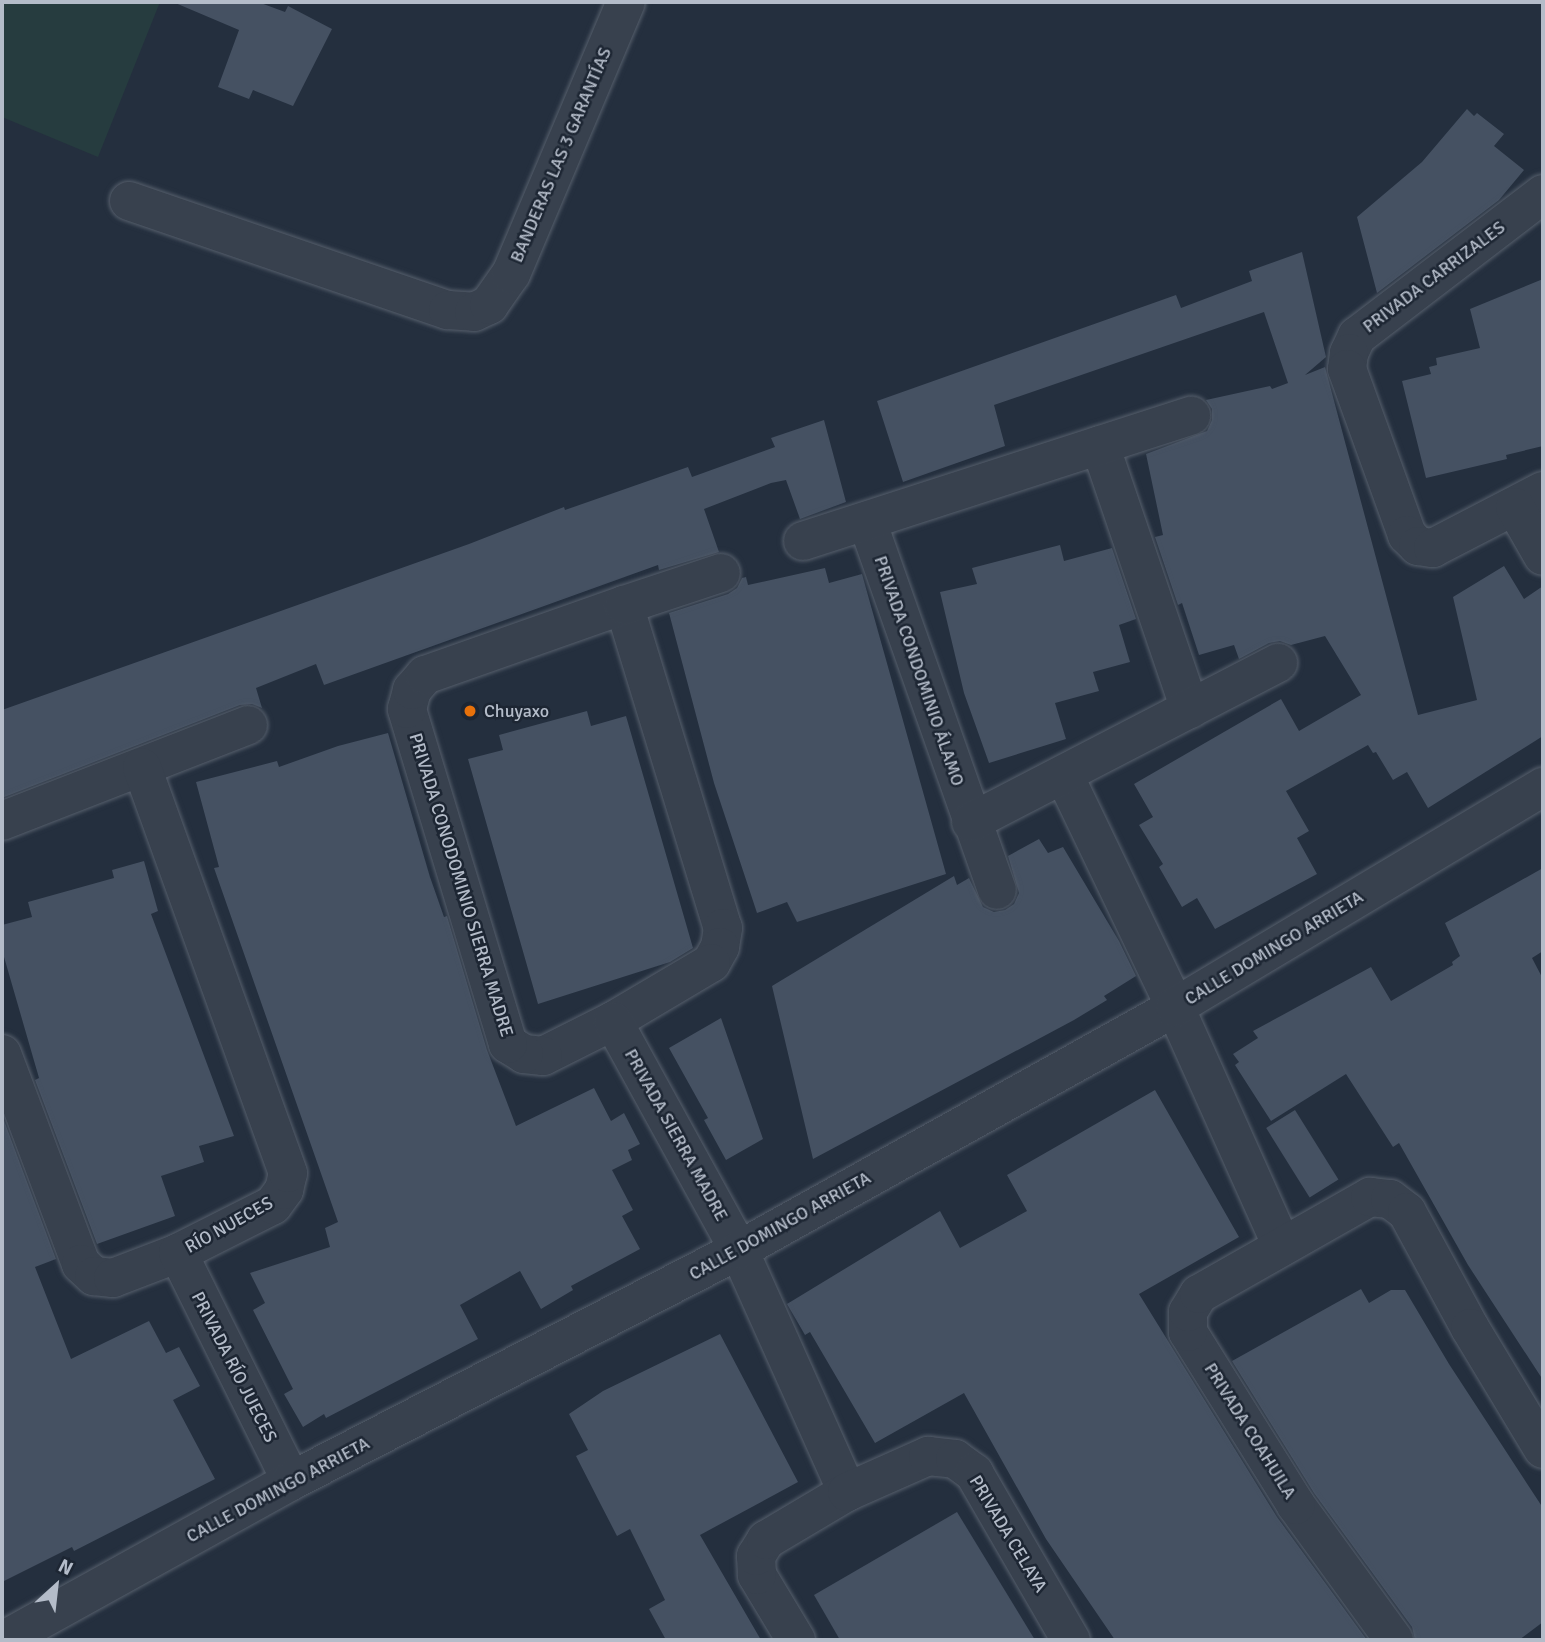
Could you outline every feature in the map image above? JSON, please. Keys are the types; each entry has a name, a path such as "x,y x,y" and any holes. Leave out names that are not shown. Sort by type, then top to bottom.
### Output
{"street":[{"name":"BANDERAS LAS 3 GARANTÍAS","path":"129,201 448,310 474,312 489,305 511,274 623,3"},
{"name":"PRIVADA CARRIZALES","path":"1543,194 1357,336 1349,353 1347,369 1407,535 1418,546 1433,548 1529,499 1543,556"},
{"path":"803,541 1191,416"},
{"path":"1100,445 1190,709"},
{"name":"PRIVADA CONDOMINIO ÁLAMO","path":"867,521 997,890"},
{"name":"PRIVADA CONODOMINIO SIERRA MADRE","path":"624,605 723,928 720,947 711,963 613,1021 543,1056 524,1054 508,1044 407,709 412,690 425,675 624,605 721,573"},
{"path":"971,822 1278,663"},
{"path":"2,821 248,725"},
{"name":"RÍO NUECES","path":"2,1054 81,1264 94,1276 113,1278 178,1254 274,1205 284,1190 288,1173 142,768"},
{"path":"1064,775 1175,1007 1282,1246"},
{"name":"CALLE DOMINGO ARRIETA","path":"4,1640 291,1481 739,1250 1175,1007 1543,787"},
{"name":"PRIVADA SIERRA MADRE","path":"613,1021 739,1250"},
{"name":"PRIVADA COAHUILA","path":"1394,1640 1296,1505 1188,1332 1188,1312 1199,1294 1370,1197 1391,1199 1407,1212 1470,1328 1543,1449"},
{"path":"739,1250 847,1492"},
{"name":"PRIVADA RÍO JUECES","path":"178,1254 291,1481"},
{"name":"PRIVADA CELAYA","path":"796,1640 757,1575 756,1556 766,1540 847,1492 928,1456 955,1459 974,1473 1071,1640"}],"green space":[{"path":"2,2 160,2 98,157 2,117"}],"building":[{"path":"173,2 258,2 285,12 288,6 332,29 293,106 253,90 249,99 218,87 239,30"},
{"path":"1467,109 1474,116 1477,113 1504,134 1494,146 1524,170 1499,200 1377,293 1357,217 1422,162"},
{"path":"1302,252 1326,357 1305,375 1325,367 1418,715 1477,700 1453,597 1504,566 1524,599 1543,586 1543,736 1428,808 1407,772 1393,780 1376,752 1373,753 1368,745 1286,791 1309,831 1297,838 1317,874 1215,929 1197,898 1182,907 1159,867 1163,864 1139,825 1153,817 1134,784 1281,699 1299,731 1361,695 1325,636 1291,645 1280,641 1269,643 1239,659 1234,645 1199,655 1182,603 1178,605 1155,537 1163,535 1146,454 1207,431 1212,420 1212,409 1206,400 1270,386 1272,389 1288,383 1264,312 994,405 1005,446 903,482 877,401 1176,295 1181,308 1252,281 1249,271"},
{"path":"1543,279 1543,446 1506,455 1507,459 1426,478 1402,381 1431,374 1429,367 1437,365 1436,358 1480,348 1470,309"},
{"path":"824,420 846,502 800,519 786,480 771,483 704,509 719,552 659,570 658,565 324,685 316,664 256,688 262,708 252,704 240,705 2,798 2,710 469,544 564,507 565,510 688,467 692,477 775,447 771,438"},
{"path":"1060,545 1064,561 1112,548 1136,619 1119,625 1130,662 1093,672 1099,691 1055,703 1066,739 989,763 964,693 940,592 977,584 972,568"},
{"path":"825,568 829,583 862,574 946,874 797,922 787,902 757,913 714,783 669,613 728,594 737,588 742,578 746,577 748,585"},
{"path":"587,711 591,726 626,716 693,948 670,962 538,1004 468,759 503,750 499,735"},
{"path":"388,733 430,877 444,917 447,916 487,1050 516,1126 594,1088 611,1121 624,1113 640,1144 628,1150 632,1160 612,1170 633,1210 622,1216 640,1249 571,1286 573,1290 541,1309 520,1271 460,1305 478,1339 326,1418 324,1414 303,1427 284,1394 293,1389 253,1310 265,1303 250,1273 330,1247 325,1228 338,1222 214,868 219,867 196,782 277,761 279,767 338,746"},
{"path":"1039,839 1048,853 1063,847 1119,941 1136,976 1104,996 1107,1000 1074,1020 813,1159 772,986 954,876 957,885 969,878 983,907 994,912 1005,910 1014,904 1019,893 1008,856"},
{"path":"144,861 158,911 151,914 234,1136 199,1146 204,1162 161,1176 175,1216 97,1244 35,1080 39,1078 2,950 2,925 32,917 28,902 114,878 112,870"},
{"path":"1543,868 1543,951 1532,958 1543,979 1543,1380 1468,1265 1399,1143 1393,1147 1346,1074 1271,1121 1235,1065 1239,1062 1233,1054 1258,1038 1253,1031 1371,967 1391,1001 1453,965 1452,962 1460,956 1445,923"},
{"path":"721,1018 763,1139 726,1160 704,1120 708,1118 669,1048"},
{"path":"1155,1090 1239,1237 1139,1294 1277,1517 1367,1640 1115,1640 1046,1539 964,1393 875,1443 810,1332 805,1335 787,1304 940,1211 960,1248 1027,1211 1007,1175"},
{"path":"1295,1110 1338,1180 1310,1198 1266,1128"},
{"path":"2,1115 56,1259 35,1267 71,1359 149,1321 166,1353 179,1347 200,1386 173,1400 215,1479 74,1551 72,1547 2,1582"},
{"path":"1361,1289 1369,1303 1391,1290 1405,1290 1449,1364 1543,1508 1543,1622 1519,1640 1415,1640 1412,1627 1314,1493 1232,1361"},
{"path":"720,1334 798,1482 700,1535 761,1640 666,1640 649,1609 665,1600 630,1529 617,1536 601,1505 576,1456 588,1450 569,1414 603,1391"},
{"path":"957,1512 1035,1640 840,1640 814,1595"}],"place":[{"name":"Chuyaxo","path":"470,711"}]}
